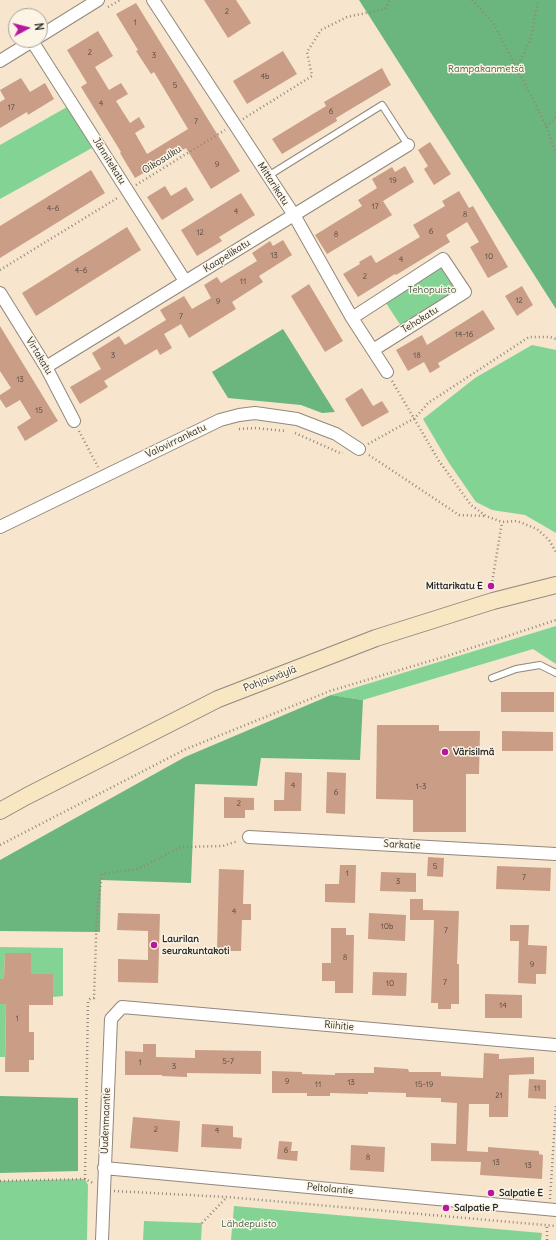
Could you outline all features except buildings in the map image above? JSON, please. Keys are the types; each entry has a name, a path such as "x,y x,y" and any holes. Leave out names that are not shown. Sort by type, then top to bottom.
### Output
{"main road":[{"name":"Pohjoisväylä","path":"0,812 27,796 218,699 376,638 493,601 556,585"}],"street":[{"path":"48,31 98,0"},
{"name":"Mittarikatu","path":"153,0 294,215 352,318 387,372"},
{"path":"0,61 21,48"},
{"name":"Jännitekatu","path":"41,48 185,281"},
{"name":"Kaapelikatu","path":"46,367 408,145"},
{"name":"Tehokatu","path":"352,318 443,259 465,292 373,350"},
{"name":"Virtakatu","path":"0,293 46,367 74,421"},
{"name":"Valovirrankatu","path":"0,527 220,420 244,414 255,413 297,419 336,434 359,449"},
{"name":"Sarkatie","path":"249,837 556,854"},
{"name":"Riihitie","path":"122,1007 556,1045"},
{"name":"Uudenmaantie","path":"102,1240 111,1019 122,1007"},
{"name":"Peltolantie","path":"104,1168 552,1210"}],"lane":[{"path":"268,176 382,105 408,145"},
{"path":"492,678 516,669 540,665 556,673"}],"path":[{"name":"Oikosulku","path":"0,270 312,76 307,52 320,30 347,17 385,9 390,0"},
{"path":"472,0 493,23 546,126 556,154"},
{"path":"517,69 531,38 538,0"},
{"path":"546,126 556,117"},
{"path":"234,430 254,428 293,432 340,453 359,449 415,418 428,403 529,337 550,337 556,339"},
{"path":"387,372 439,461 471,505 486,516 502,522 517,522 537,529 549,540 556,552"},
{"path":"74,421 103,477"},
{"path":"359,449 459,515 486,516"},
{"path":"493,601 491,586 502,522"},
{"path":"0,845 186,749 330,691 450,655 556,620"},
{"path":"85,1179 88,1002 90,999 94,998 97,912 102,874 138,869 181,847 223,846 249,837"},
{"path":"547,1240 547,1226 552,1210 549,1200 551,1197 556,1106"},
{"path":"0,1181 85,1179 116,1191 227,1197 556,1226"},
{"path":"202,1224 227,1197"}],"green space":[{"name":"Rampakanmetsä","path":"359,0 556,0 556,309"},
{"path":"67,107 92,148 0,199 0,145"},
{"name":"Tehopuisto","path":"440,267 457,292 401,326 386,303"},
{"path":"283,329 335,412 322,413 301,405 228,398 212,372"},
{"path":"532,345 556,350 556,533 525,515 492,510 476,502 449,463 423,419 475,378"},
{"path":"556,626 556,664 533,649 363,700 331,695"},
{"path":"331,695 363,700 360,760 261,758 257,786 195,784 191,883 101,880 100,932 0,931 0,860 185,757"},
{"path":"0,947 63,948 63,996 53,997 53,974 38,974 37,977 31,977 31,953 5,953 4,979 0,979"},
{"path":"0,1004 6,1004 5,1057 0,1057"},
{"path":"0,1096 78,1098 78,1171 0,1173"},
{"path":"85,1179 88,1185 87,1240 0,1240 0,1181"},
{"name":"Lähdepuisto","path":"234,1206 542,1233 541,1240 231,1240"},
{"path":"144,1221 202,1223 201,1240 143,1240"}],"place":[{"name":"Mittarikatu E","path":"491,586"},
{"name":"Värisilmä","path":"445,752"},
{"name":"Laurilan seurakuntakoti","path":"154,945"},
{"name":"Salpatie E","path":"491,1193"},
{"name":"Salpatie P","path":"446,1208"}]}
